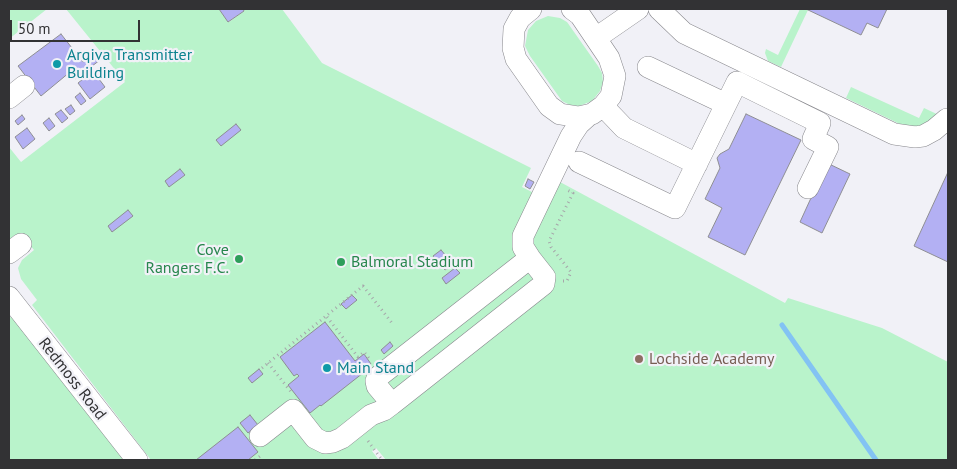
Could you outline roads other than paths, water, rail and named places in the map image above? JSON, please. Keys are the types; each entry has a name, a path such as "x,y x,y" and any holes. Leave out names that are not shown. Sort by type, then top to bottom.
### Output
{"street":[{"path":"260,436 293,410 315,438 325,443 338,440 371,415 384,410 392,404 544,284 545,280 523,247 523,236 576,128 611,96 615,76 610,58 580,15 572,9"},
{"path":"596,38 638,9"},
{"path":"659,9 684,33 894,134 923,136 947,119"},
{"path":"521,14 512,42 516,59 545,101 560,114 565,124 567,144"},
{"path":"648,67 726,104"},
{"path":"579,162 675,208 736,82 820,123 813,139 828,146 808,188"},
{"path":"560,114 573,117 596,111 624,128 697,164"},
{"path":"392,404 377,386 376,381 378,377 530,258"},
{"name":"Redmoss Road","path":"9,296 136,460"}],"waterway":[{"path":"782,325 876,460"}],"place":[{"name":"Arqiva Transmitter Building","path":"57,64"},
{"name":"Cove Rangers F.C.","path":"239,259"},
{"name":"Balmoral Stadium","path":"341,262"},
{"name":"Lochside Academy","path":"639,359"},
{"name":"Main Stand","path":"327,368"}]}
